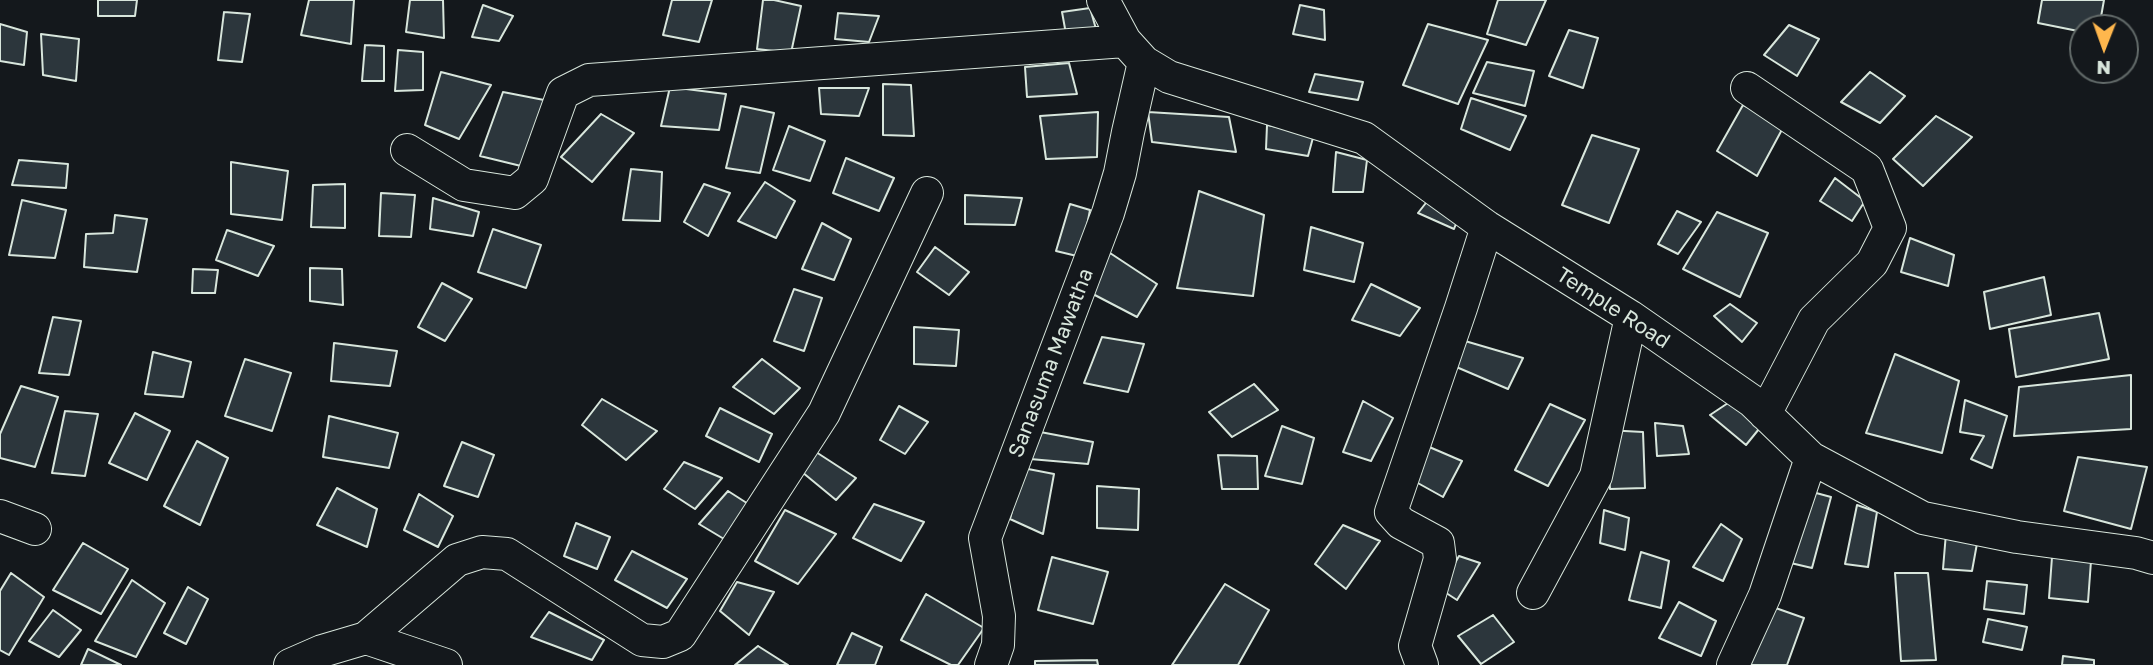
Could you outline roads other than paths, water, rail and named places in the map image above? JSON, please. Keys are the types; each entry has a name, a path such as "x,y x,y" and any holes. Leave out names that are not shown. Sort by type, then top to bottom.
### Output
{"street":[{"path":"407,150 464,186 515,193 531,179 564,93 589,80 1135,51 1103,0"},
{"name":"Temple Road","path":"1135,51 1169,77 1364,138 1487,227 1632,317 1752,401 1811,458 1923,518 2017,537 2136,553 2153,558"},
{"name":"Sanasuma Mawatha","path":"991,665 998,645 999,616 985,538 1121,173 1128,132 1135,51"},
{"path":"1747,88 1867,169 1890,228 1872,263 1814,320 1766,414"},
{"path":"290,665 322,651 366,638 457,560 482,552 507,554 642,640 663,642 680,635 824,414 927,193"},
{"path":"1422,665 1416,646 1440,559 1438,543 1401,523 1391,512 1487,227"},
{"path":"1533,593 1595,477 1632,317"},
{"path":"1733,665 1765,595 1811,458"},
{"path":"0,516 35,529"},
{"path":"366,638 446,665"}]}
